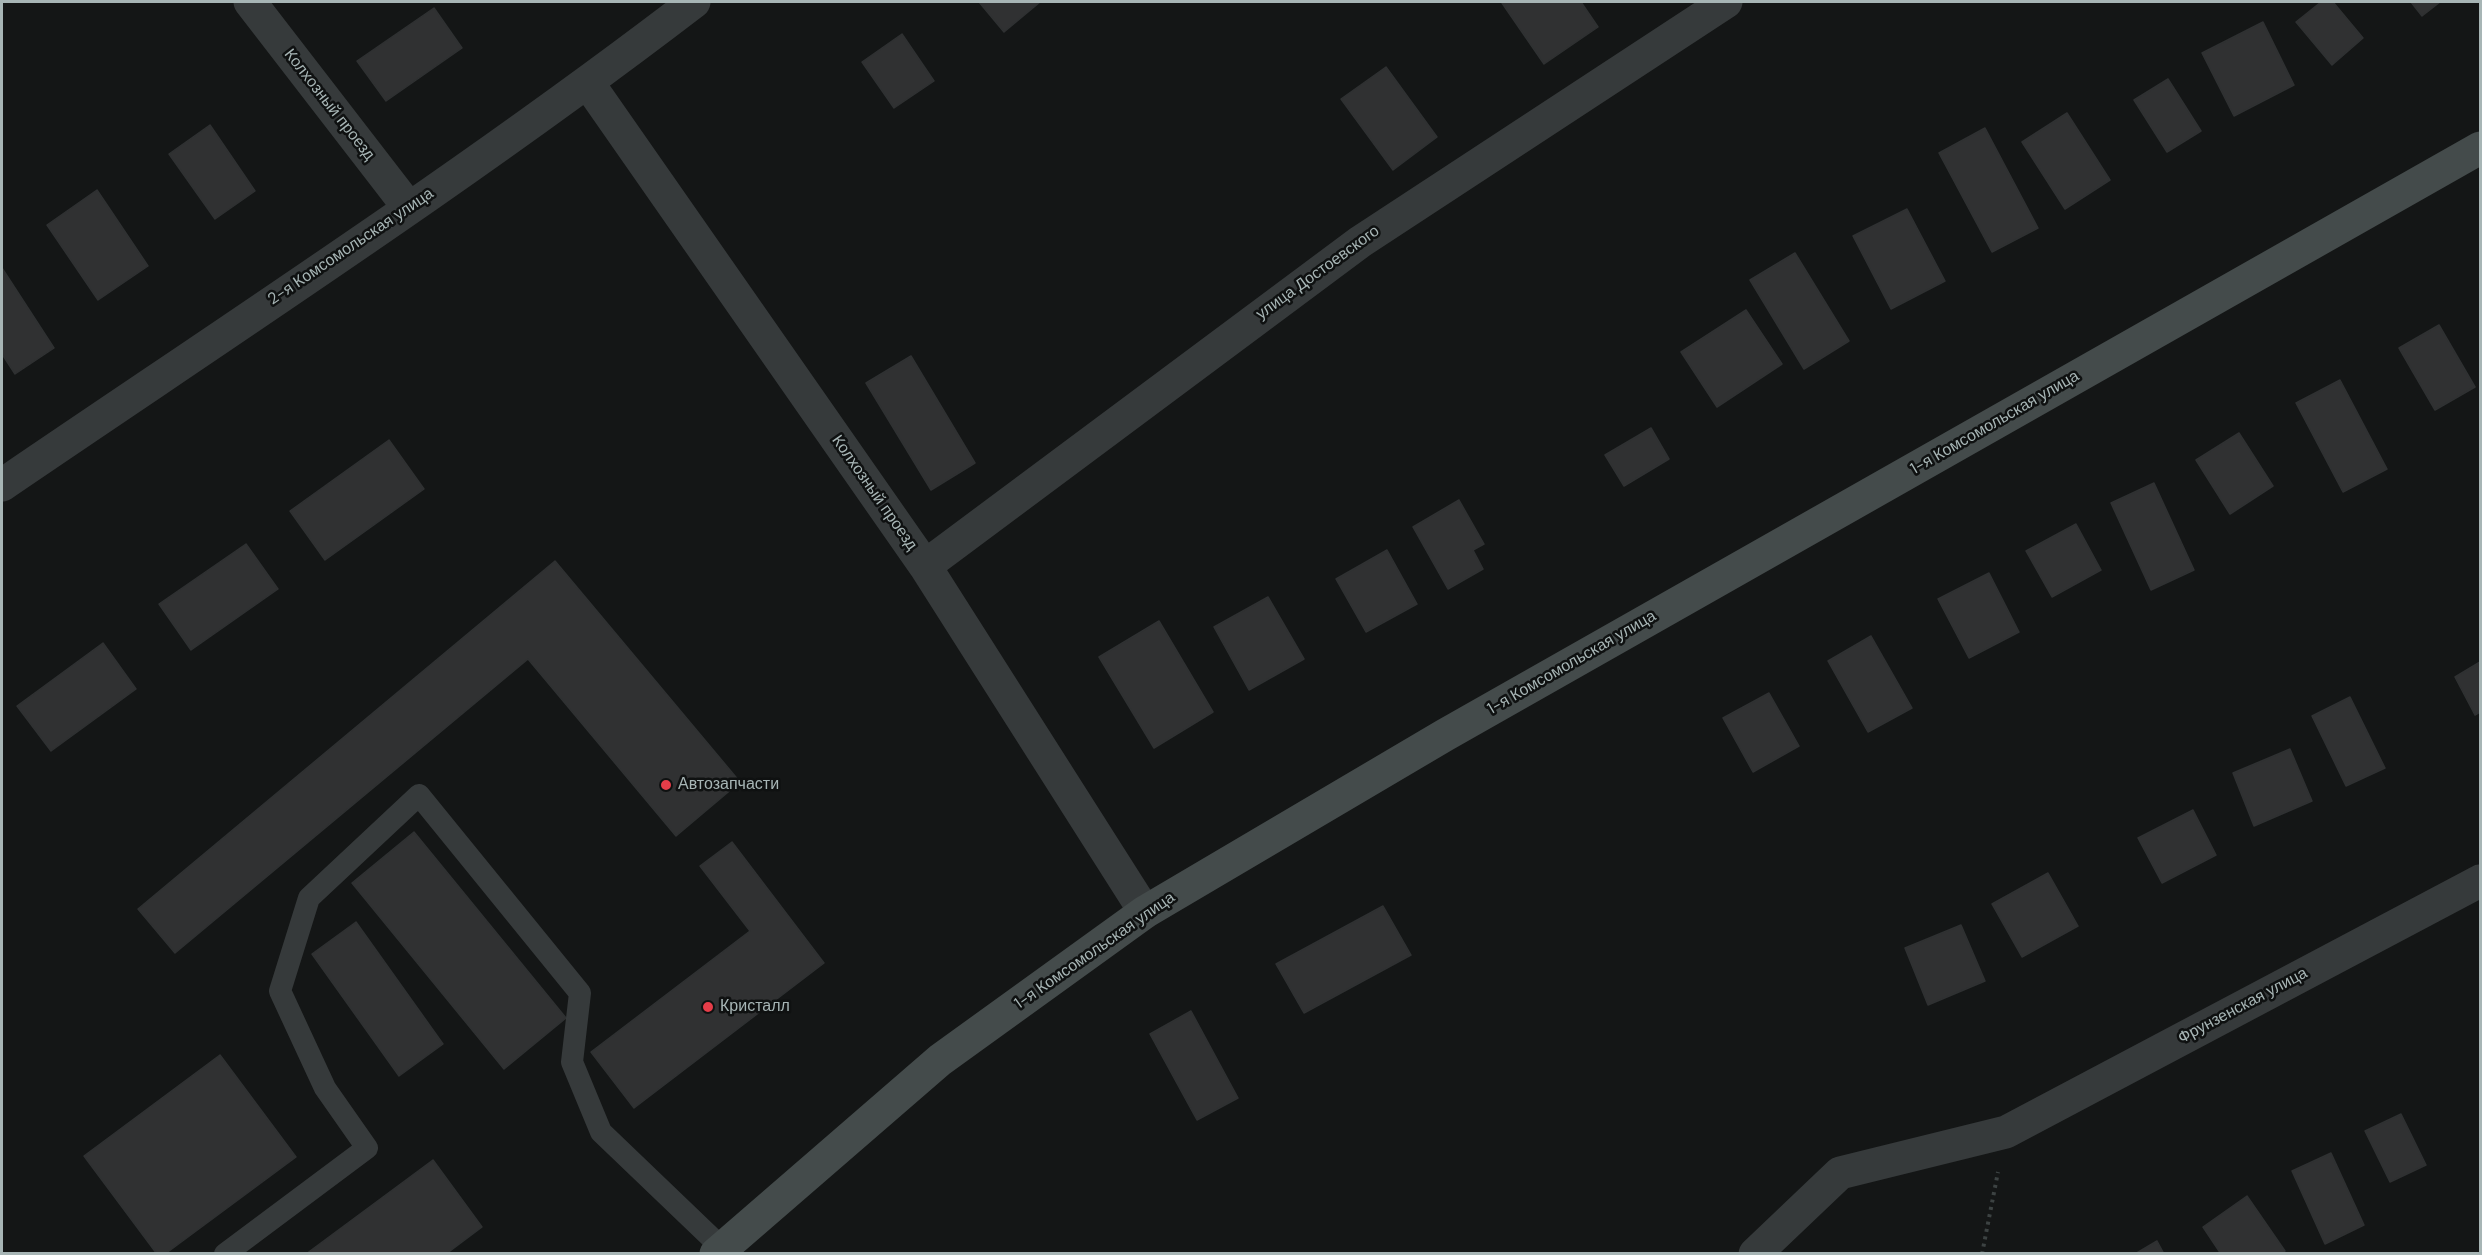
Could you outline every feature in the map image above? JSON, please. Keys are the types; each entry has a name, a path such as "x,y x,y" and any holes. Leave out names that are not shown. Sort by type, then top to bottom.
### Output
{"main road":[{"name":"1-я Комсомольская улица","path":"719,1251 940,1060 1145,912 1445,735 2481,148"}],"street":[{"name":"Колхозный проезд","path":"250,2 409,208"},
{"name":"2-я Комсомольская улица","path":"2,484 409,208 588,83 694,2"},
{"name":"улица Достоевского","path":"925,566 1360,242 1726,2"},
{"name":"Колхозный проезд","path":"588,83 925,566 1145,912"},
{"name":"Фрунзенская улица","path":"1755,1254 1840,1173 2006,1132 2481,881"}],"lane":[{"path":"225,1254 367,1148 325,1088 280,991 309,898 419,795 580,993 572,1062 601,1132 719,1251"}],"path":[{"path":"1982,1254 2006,1132"}],"building":[{"path":"979,2 1040,2 1004,32"},
{"path":"1581,2 1598,27 1544,64 1502,3"},
{"path":"2321,2 2333,2 2363,38 2332,65 2296,22"},
{"path":"2411,2 2440,2 2422,16"},
{"path":"434,8 462,48 386,101 357,61"},
{"path":"2263,22 2294,85 2234,116 2202,53"},
{"path":"902,34 934,81 894,108 862,62"},
{"path":"1386,67 1437,137 1393,170 1341,99"},
{"path":"2168,79 2201,131 2167,152 2134,100"},
{"path":"2067,113 2110,180 2065,209 2022,142"},
{"path":"210,125 255,191 215,219 169,154"},
{"path":"1985,128 2038,228 1992,252 1939,153"},
{"path":"97,190 148,266 98,300 47,225"},
{"path":"1907,209 1945,281 1891,309 1853,236"},
{"path":"1795,253 1849,341 1804,369 1750,280"},
{"path":"2,268 54,348 15,374 2,354"},
{"path":"1746,310 1782,364 1717,407 1681,352"},
{"path":"2439,325 2475,387 2435,410 2399,348"},
{"path":"911,356 975,463 931,490 866,383"},
{"path":"2340,380 2387,469 2343,492 2296,403"},
{"path":"1651,428 1669,459 1624,486 1605,455"},
{"path":"2239,433 2273,486 2230,514 2196,460"},
{"path":"389,440 424,489 325,560 290,511"},
{"path":"2154,483 2194,570 2151,590 2111,503"},
{"path":"1459,500 1484,544 1473,550 1483,569 1448,589 1413,527"},
{"path":"2076,524 2101,570 2052,597 2026,551"},
{"path":"246,544 278,589 191,650 159,604"},
{"path":"1387,550 1417,604 1366,632 1336,579"},
{"path":"555,561 740,782 676,836 528,659 175,953 138,909"},
{"path":"1989,573 2019,632 1969,658 1938,599"},
{"path":"1268,597 1304,659 1249,690 1214,627"},
{"path":"1159,621 1213,712 1154,748 1099,657"},
{"path":"1871,636 1912,708 1868,732 1828,661"},
{"path":"103,643 136,689 51,751 17,706"},
{"path":"2480,662 2480,712 2475,715 2455,677"},
{"path":"1769,693 1799,746 1753,772 1723,718"},
{"path":"2350,697 2385,768 2346,786 2312,716"},
{"path":"2290,749 2312,801 2254,826 2233,773"},
{"path":"2193,810 2216,855 2162,883 2138,838"},
{"path":"414,832 566,1018 504,1069 352,883"},
{"name":"Кристалл","path":"732,842 824,963 634,1108 591,1052 750,931 700,866"},
{"path":"2048,873 2078,926 2022,957 1992,904"},
{"path":"1383,906 1411,955 1304,1013 1276,964"},
{"path":"356,922 443,1044 399,1076 312,954"},
{"path":"1961,925 1985,981 1928,1005 1905,948"},
{"path":"1191,1011 1238,1098 1197,1120 1150,1034"},
{"path":"220,1055 296,1157 165,1254 157,1254 84,1156"},
{"path":"2401,1114 2426,1165 2390,1182 2365,1131"},
{"path":"2331,1153 2364,1225 2325,1244 2292,1171"},
{"path":"433,1160 482,1227 446,1254 306,1254"},
{"path":"2247,1196 2285,1251 2282,1254 2221,1254 2203,1227"},
{"path":"2157,1241 2164,1254 2135,1254"}],"place":[{"name":"Автозапчасти","path":"666,785"},
{"name":"Кристалл","path":"708,1007"}]}
